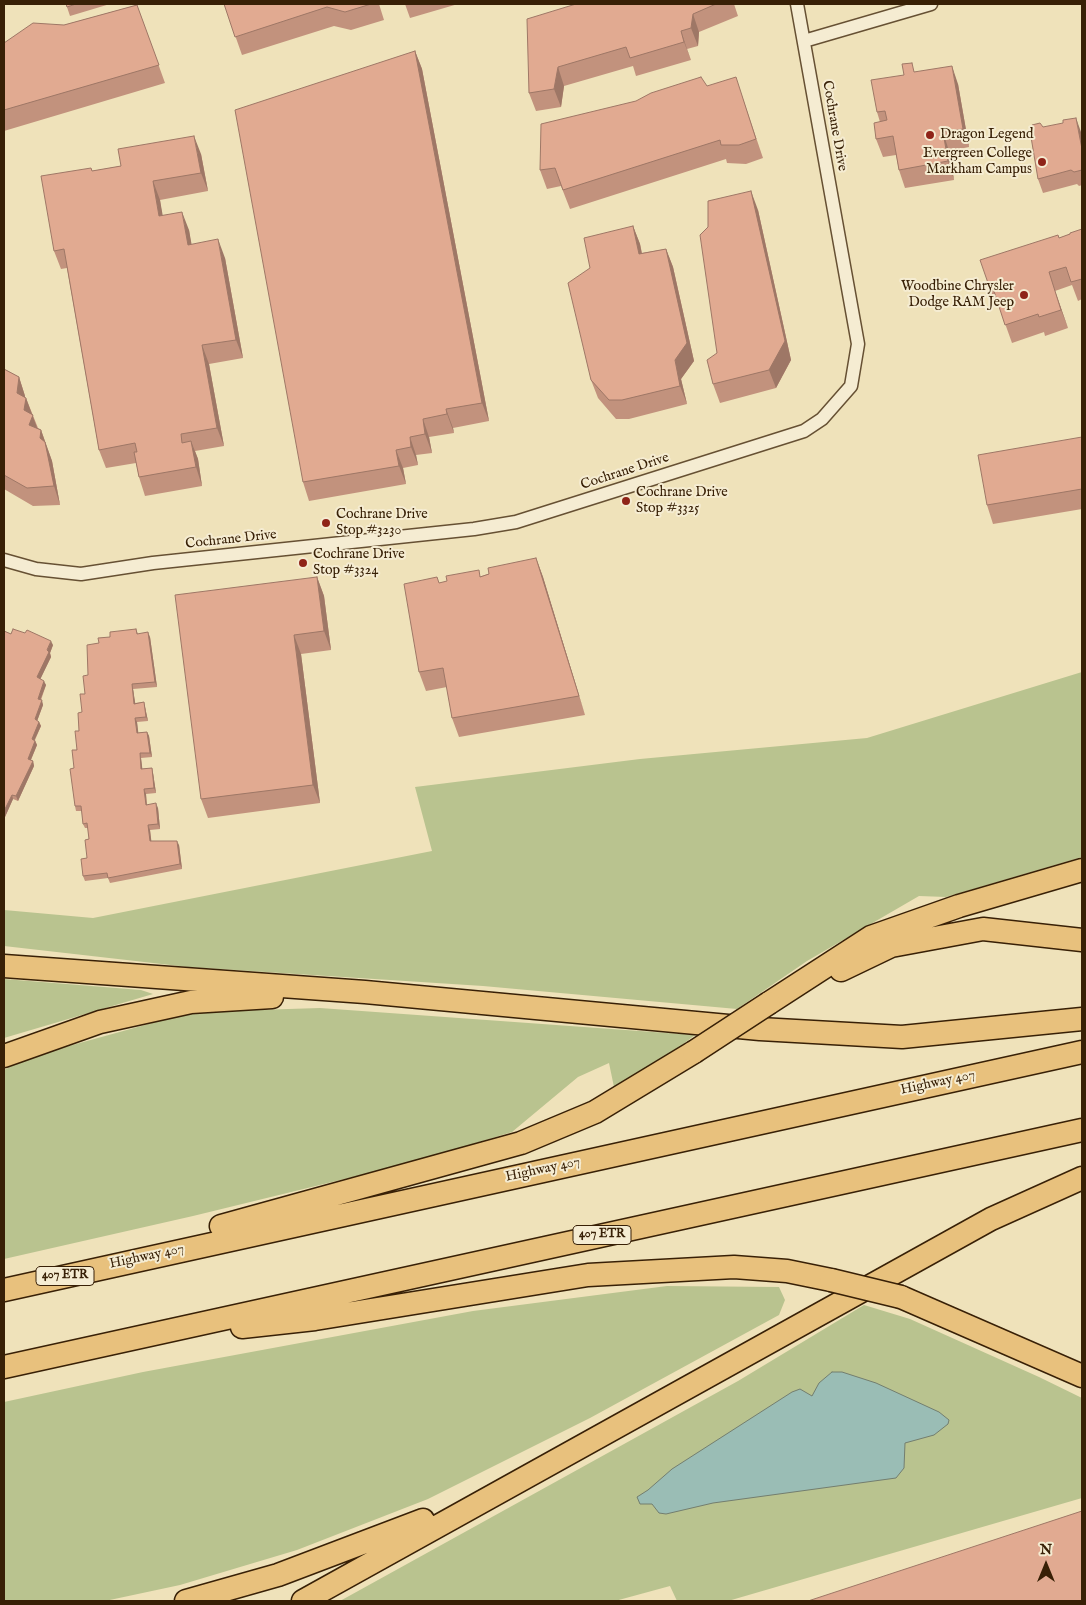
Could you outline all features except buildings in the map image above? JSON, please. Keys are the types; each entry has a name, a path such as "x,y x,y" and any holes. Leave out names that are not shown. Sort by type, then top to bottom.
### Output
{"highway":[{"path":"127,1262 196,1233 369,1187 521,1143 595,1112 694,1052 871,937 959,906 1082,870"},
{"path":"769,1003 892,946 983,930 1082,940"},
{"path":"4,966 365,992 760,1029 902,1037 1082,1019"},
{"path":"4,1056 100,1022 190,1002 365,992"},
{"name":"Highway 407","path":"4,1290 1082,1052"},
{"name":"407 ETR","path":"4,1366 1082,1130"},
{"path":"303,1601 991,1219 1082,1178"},
{"path":"122,1340 315,1319 588,1275 734,1267 787,1271 901,1297 1082,1376"},
{"path":"186,1601 278,1576 398,1530 519,1480"}],"street":[{"name":"Cochrane Drive","path":"4,560 36,569 81,574 153,563 474,529 516,522 804,431 822,419 851,386 858,344 797,4"},
{"path":"804,41 931,4"}],"green space":[{"path":"1082,672 1082,857 946,897 919,896 807,961 737,1009 483,986 188,967 4,946 4,910 93,918 432,851 415,787 640,759 867,738"},
{"path":"4,979 141,990 153,994 4,1038"},
{"path":"320,1008 695,1035 661,1061 614,1087 609,1063 578,1077 512,1132 414,1162 193,1216 4,1259 4,1070 29,1057 192,1012"},
{"path":"667,1286 779,1287 785,1300 779,1315 590,1418 428,1499 297,1550 180,1585 105,1601 4,1601 4,1402 143,1372 473,1311"},
{"path":"864,1305 910,1319 1082,1398 1082,1498 728,1601 677,1601 670,1586 615,1601 340,1601 738,1381"}],"water":[{"path":"832,1372 842,1372 876,1383 939,1412 949,1420 948,1424 934,1435 905,1443 904,1468 896,1478 713,1503 666,1514 659,1513 652,1504 640,1504 637,1497 672,1469 792,1392 800,1389 812,1396 819,1383"}],"place":[{"name":"Dragon Legend","path":"930,135"},
{"name":"Evergreen College Markham Campus","path":"1042,162"},
{"name":"Woodbine Chrysler Dodge RAM Jeep","path":"1024,295"},
{"name":"Cochrane Drive Stop #3325","path":"626,501"},
{"name":"Cochrane Drive Stop #3230","path":"326,523"},
{"name":"Cochrane Drive Stop #3324","path":"303,563"}]}
